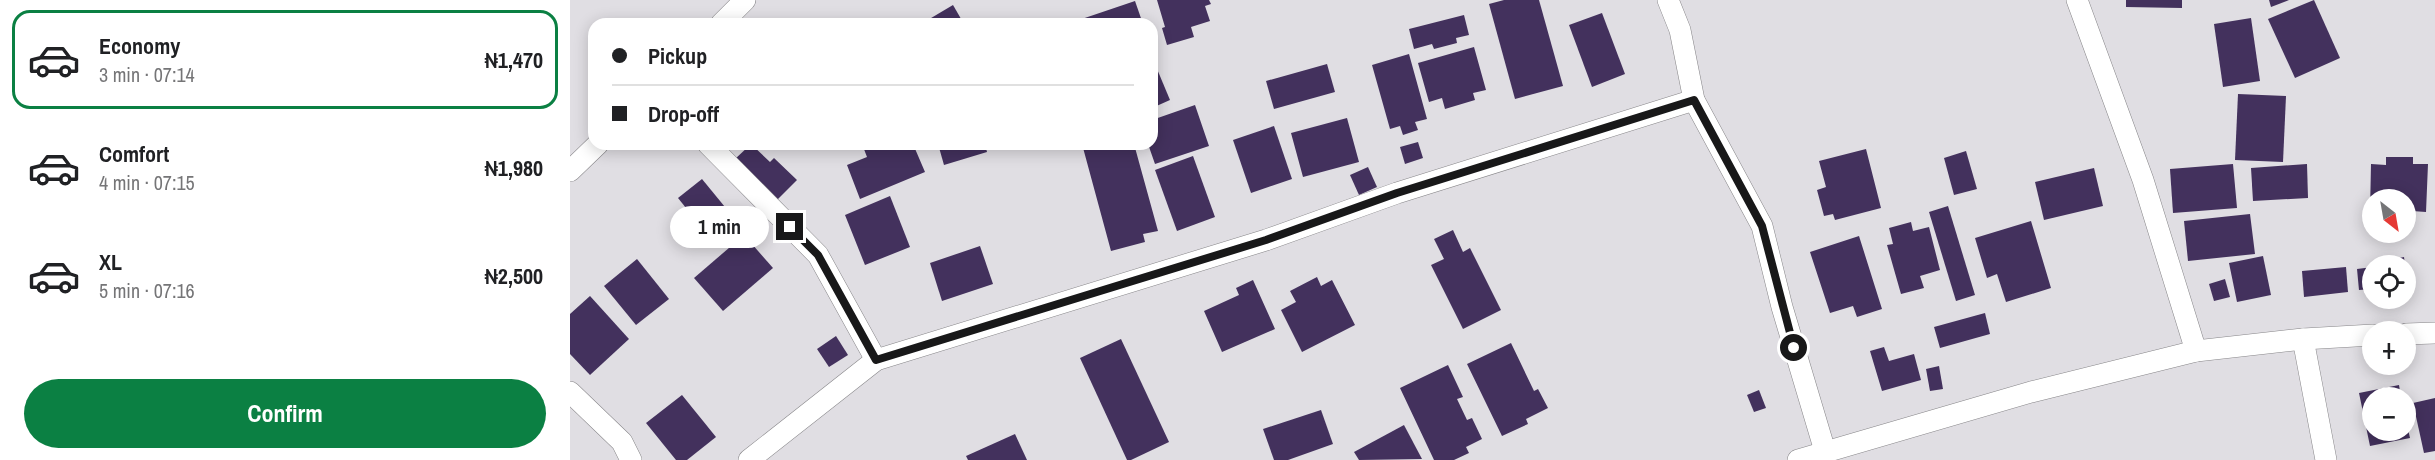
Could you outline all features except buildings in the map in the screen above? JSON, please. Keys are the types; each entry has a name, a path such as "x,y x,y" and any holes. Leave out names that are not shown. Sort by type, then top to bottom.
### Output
{"street":[{"path":"727,18 746,0"},
{"path":"1668,0 1680,30 1694,100 1762,226 1782,307 1825,451"},
{"path":"2077,0 2143,180 2196,351"},
{"path":"749,460 876,360 1266,240 1397,193 1694,100"},
{"path":"570,171 592,150"},
{"path":"714,150 818,255 876,360"},
{"path":"2416,334 2435,333"},
{"path":"1798,460 2031,392 2196,351 2303,339 2362,336"},
{"path":"2303,339 2326,460"},
{"path":"570,392 622,442 631,460"}],"route":[{"path":"790,227 818,255 876,360 1266,240 1397,193 1694,100 1762,226 1794,348"}]}
